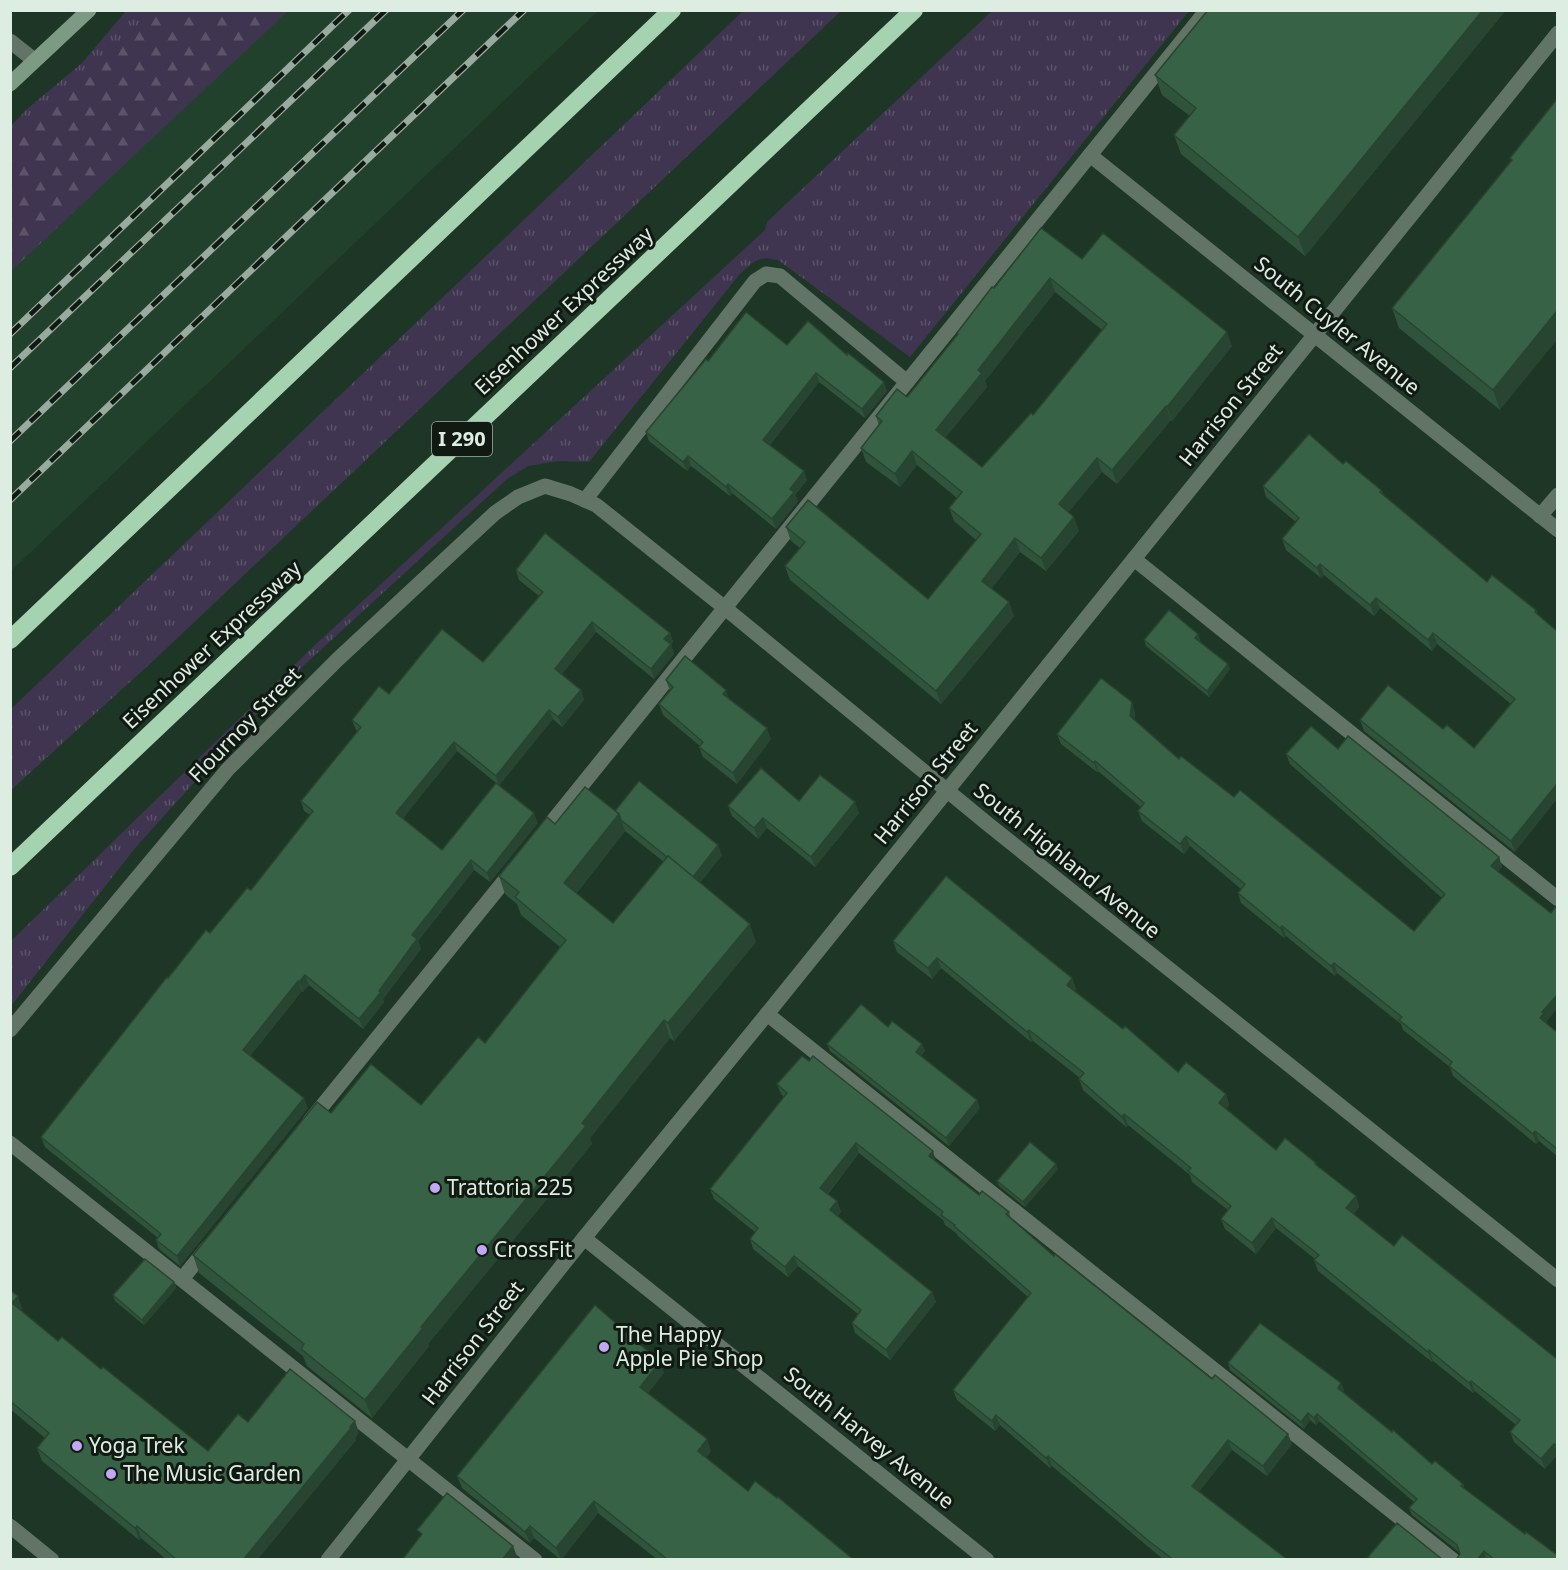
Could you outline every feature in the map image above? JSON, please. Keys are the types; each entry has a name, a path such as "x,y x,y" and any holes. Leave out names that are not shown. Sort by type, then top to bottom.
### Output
{"highway":[{"path":"10,640 672,10"},
{"name":"Eisenhower Expressway","path":"10,867 914,10"}],"street":[{"path":"10,84 34,60 78,23 89,10"},
{"path":"302,1131 1207,10"},
{"name":"Harrison Street","path":"328,1560 584,1238 1557,33"},
{"path":"10,41 34,60"},
{"name":"South Cuyler Avenue","path":"1090,155 1557,530"},
{"path":"585,500 755,281 766,274 780,276 907,382"},
{"name":"South Highland Avenue","path":"545,486 596,505 947,791 1557,1280"},
{"name":"Flournoy Street","path":"10,1030 228,770 338,660 495,513 518,497 545,486"},
{"path":"1540,516 1557,495"},
{"path":"1134,559 1557,899"},
{"path":"767,1014 1453,1560"},
{"path":"10,1143 536,1560"},
{"path":"182,1279 220,1233"},
{"name":"South Harvey Avenue","path":"584,1238 987,1560"},
{"path":"10,1526 52,1560"}],"shaded area":[{"path":"152,11 598,11 11,571 10,140 120,44"}],"green space":[{"path":"126,11 152,11 120,44 11,140 11,126 27,109 82,63"},
{"path":"152,11 288,11 11,271 11,140 29,117 120,44"},
{"path":"743,11 841,11 152,662 11,790 11,709"},
{"path":"992,11 1189,11 910,357 778,260 765,258 748,266 589,462 558,461 528,466 507,479 289,679 136,847 11,1006 11,941 316,644 765,230 767,222"}],"building":[{"path":"1208,10 1483,10 1298,237 1174,135 1196,108 1155,75"},
{"path":"1557,99 1557,311 1493,390 1392,308 1512,160 1510,158"},
{"path":"1041,228 1082,259 1103,233 1227,332 1167,407 1112,470 1097,458 1059,504 1074,517 1041,558 1015,538 982,581 1009,602 936,691 785,566 805,542 786,527 808,500 928,599 981,534 949,508 962,492 912,451 895,474 861,448 882,421 876,416 897,389 907,397 958,334 992,287 994,288","holes":["1050,278 1107,324 1033,415 1031,413 982,467 936,430 982,373 978,370"]},
{"path":"746,312 787,345 808,321 847,355 848,353 884,382 862,409 816,373 763,440 804,471 790,489 794,492 772,519 728,484 726,487 688,456 683,462 646,432 706,359 708,361"},
{"path":"1309,434 1343,464 1346,461 1381,490 1380,492 1487,582 1492,575 1536,610 1535,612 1557,631 1557,784 1511,841 1360,720 1388,685 1443,729 1447,725 1474,748 1515,699 1433,633 1428,640 1376,598 1370,605 1320,564 1317,568 1282,539 1299,518 1263,486"},
{"path":"545,533 670,633 664,639 671,644 651,669 592,622 555,669 581,690 558,717 549,710 496,776 454,742 396,813 442,850 496,783 534,813 487,873 471,860 412,935 417,939 379,991 381,992 359,1019 305,975 298,981 243,1050 304,1098 177,1256 156,1240 161,1234 41,1137 206,930 210,933 247,888 251,890 313,811 301,801 361,727 352,720 379,686 389,694 442,629 483,662 543,592 516,570"},
{"path":"1169,610 1198,634 1195,638 1228,664 1207,691 1144,640"},
{"path":"685,656 726,690 723,694 767,728 733,773 699,747 703,742 659,704 673,687 666,680"},
{"path":"1101,678 1132,702 1130,716 1179,759 1181,756 1234,797 1240,790 1414,931 1445,894 1286,754 1311,726 1338,749 1348,736 1499,857 1491,866 1551,913 1557,905 1557,995 1542,1012 1544,1013 1540,1018 1557,1032 1557,1149 1535,1131 1533,1134 1449,1066 1452,1062 1399,1020 1402,1017 1334,963 1331,966 1282,926 1280,928 1238,893 1245,884 1186,836 1180,844 1138,811 1144,803 1095,761 1094,763 1057,734"},
{"path":"761,768 799,801 820,775 855,802 811,857 763,818 754,828 728,806"},
{"path":"639,781 718,845 693,877 621,820 615,811"},
{"path":"585,787 619,814 564,883 613,923 668,856 750,924 668,1023 664,1020 582,1123 586,1126 421,1327 423,1328 365,1400 301,1349 304,1344 193,1255 317,1102 331,1113 371,1064 421,1105 478,1037 485,1043 566,940 515,897 519,892 499,876 547,817 555,824"},
{"path":"946,876 1072,978 1067,985 1123,1029 1125,1026 1178,1072 1186,1062 1226,1094 1219,1103 1276,1150 1285,1138 1356,1196 1346,1208 1394,1246 1402,1235 1557,1359 1557,1446 1554,1444 1541,1459 1510,1432 1520,1420 1471,1381 1469,1383 1429,1350 1428,1352 1314,1260 1319,1255 1272,1218 1252,1243 1221,1219 1231,1206 1188,1171 1191,1168 1124,1114 1122,1117 1079,1079 1084,1073 1029,1030 1027,1032 937,958 928,968 893,941"},
{"path":"861,1004 888,1027 892,1021 922,1044 916,1052 977,1100 946,1138 827,1044"},
{"path":"802,1056 809,1061 813,1056 933,1151 929,1156 979,1195 982,1191 1009,1212 1006,1214 1054,1256 1055,1254 1212,1379 1215,1375 1288,1434 1263,1466 1228,1440 1192,1486 1288,1560 1174,1560 996,1415 992,1421 953,1390 1031,1293 941,1215 943,1212 856,1143 820,1188 837,1201 830,1210 932,1292 886,1350 852,1323 861,1310 794,1256 785,1267 750,1239 758,1228 710,1189 787,1093 777,1084"},
{"path":"1030,1142 1056,1164 1023,1202 997,1181"},
{"path":"145,1259 174,1282 142,1320 113,1295"},
{"path":"10,1290 18,1296 12,1303 58,1341 62,1337 101,1369 103,1367 208,1451 238,1414 248,1422 290,1369 355,1421 243,1560 177,1560 37,1448 49,1433 10,1401"},
{"path":"595,1305 660,1362 640,1387 707,1439 698,1451 748,1491 755,1481 778,1497 854,1560 666,1560 594,1501 556,1548 530,1526 525,1532 457,1476"},
{"path":"1260,1323 1341,1383 1338,1388 1392,1432 1393,1430 1432,1464 1435,1461 1463,1484 1461,1486 1525,1534 1526,1532 1557,1553 1557,1560 1495,1560 1484,1551 1477,1560 1456,1560 1460,1554 1457,1545 1409,1508 1417,1499 1317,1414 1314,1418 1308,1413 1301,1422 1228,1363"},
{"path":"447,1493 513,1546 502,1560 402,1560 422,1534 417,1530"},
{"path":"1397,1523 1443,1560 1372,1560 1368,1557"}],"railway":[{"path":"10,334 349,10"},
{"path":"10,368 386,10"},
{"path":"10,441 463,10"},
{"path":"10,500 524,10"}],"place":[{"name":"Trattoria 225","path":"435,1188"},
{"name":"CrossFit","path":"482,1250"},
{"name":"The Happy Apple Pie Shop","path":"604,1347"},
{"name":"Yoga Trek","path":"77,1446"},
{"name":"The Music Garden","path":"111,1474"}]}
